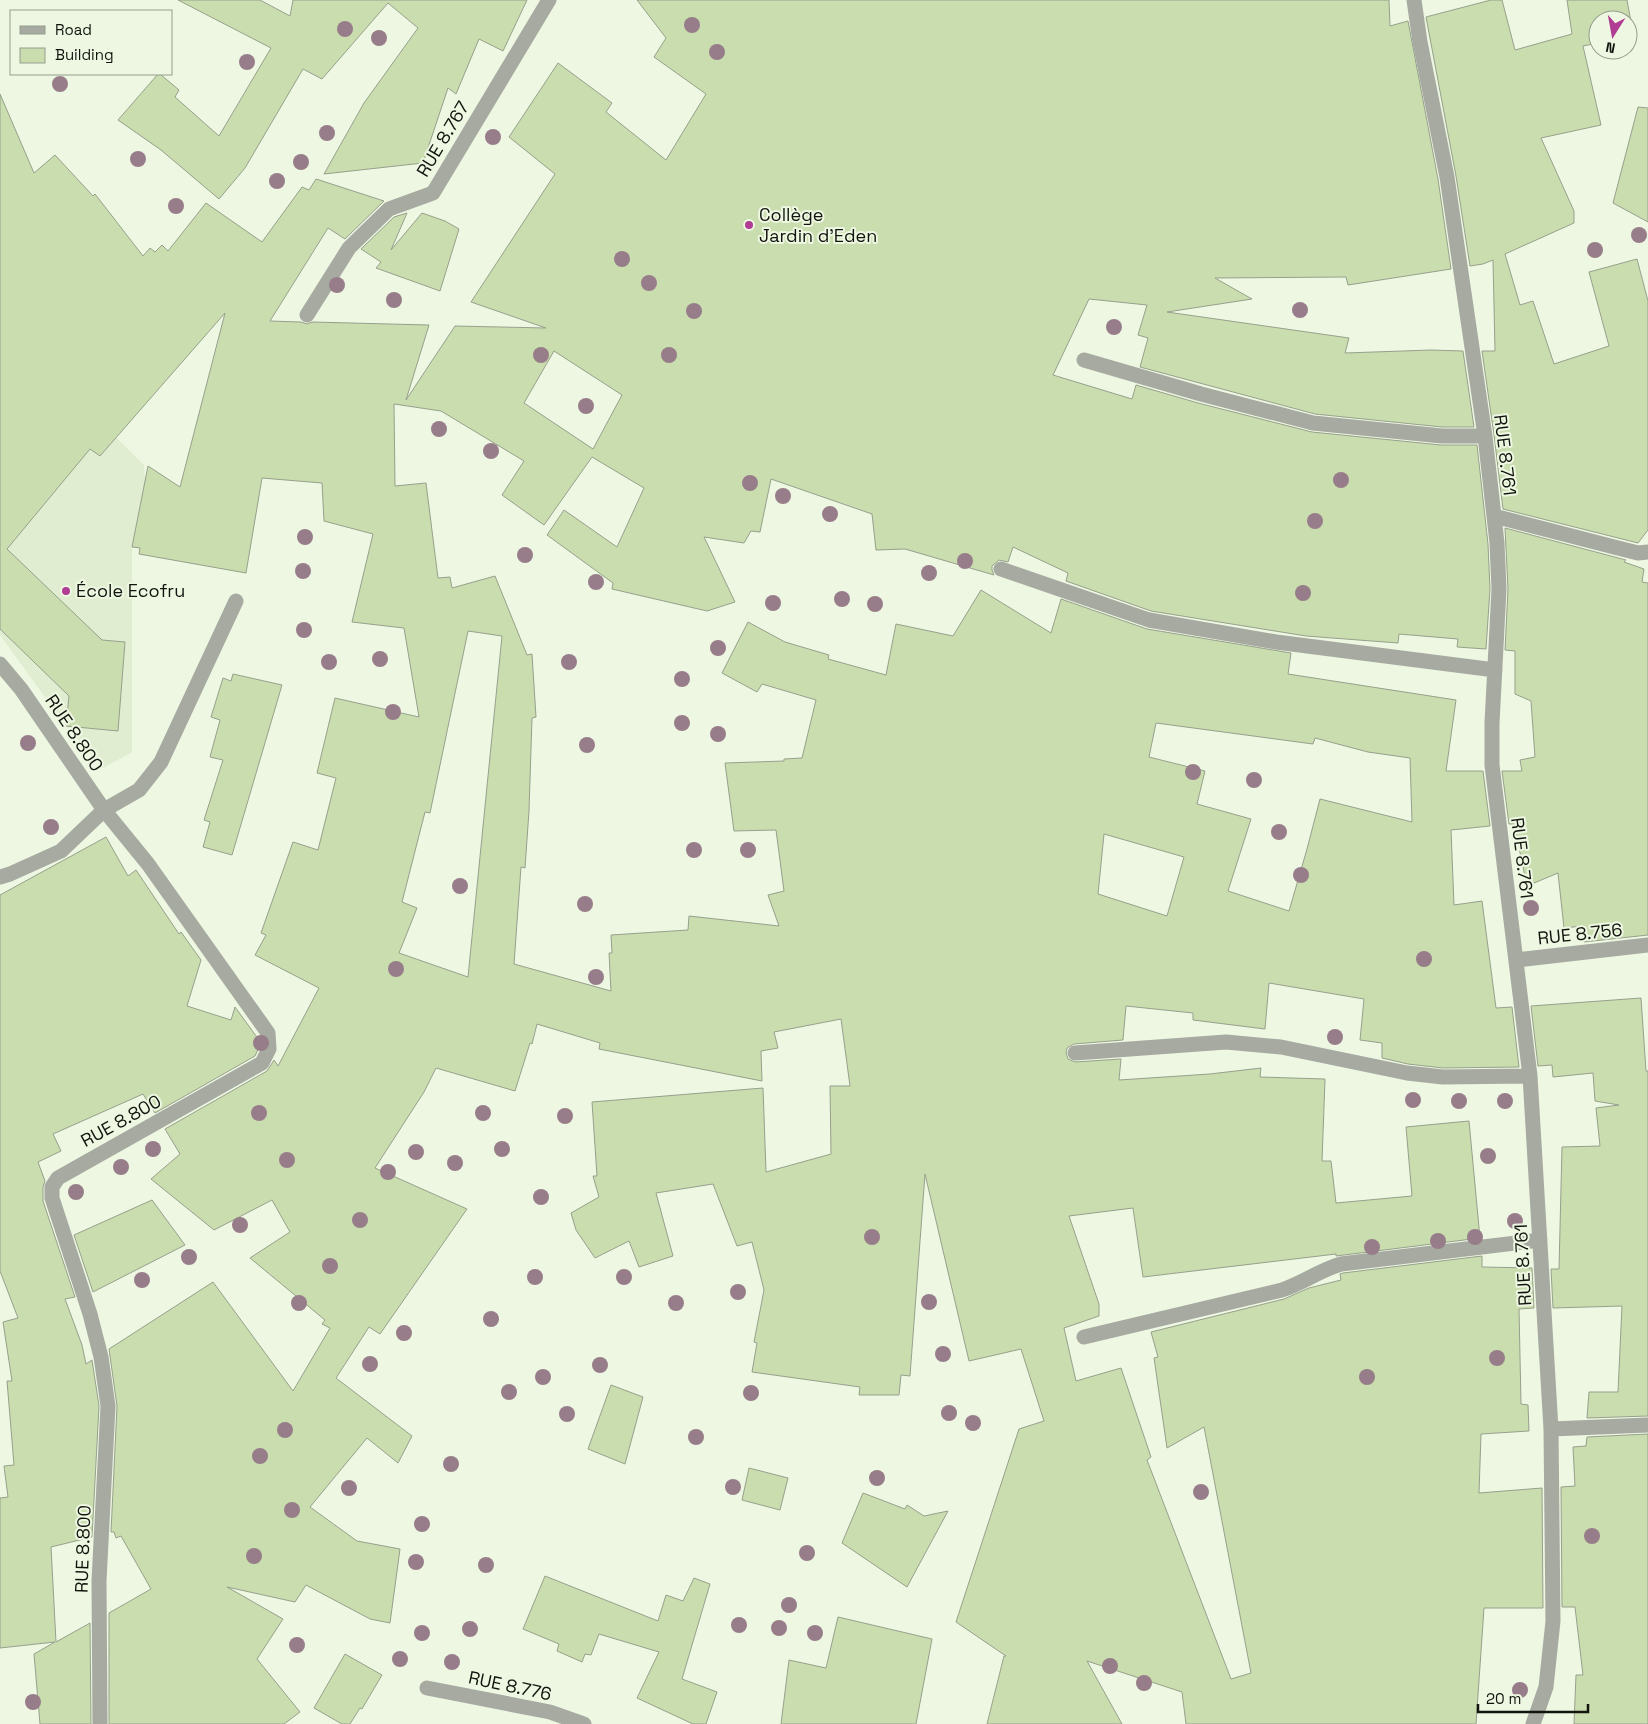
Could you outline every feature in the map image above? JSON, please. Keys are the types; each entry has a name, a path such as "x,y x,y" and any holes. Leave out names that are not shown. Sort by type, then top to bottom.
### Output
{"street":[{"name":"RUE 8.767","path":"308,315 349,248 389,209 433,193 549,0"},
{"name":"RUE 8.761","path":"1414,0 1420,42 1447,177 1485,436 1494,516 1499,589 1492,723 1492,765 1530,1076 1551,1429 1553,1621 1546,1687 1533,1724"},
{"path":"1084,360 1201,394 1313,422 1442,436 1485,436"},
{"path":"1494,516 1638,553 1648,552"},
{"path":"1001,569 1149,620 1276,642 1495,670"},
{"path":"0,877 61,851 104,810 139,790 161,762 236,601"},
{"name":"RUE 8.800","path":"0,664 22,689 104,810 148,864 268,1033 269,1049 262,1063 58,1178 52,1187 52,1198 90,1314 101,1357 108,1406 99,1580 100,1724"},
{"name":"RUE 8.756","path":"1516,960 1648,945"},
{"path":"1075,1053 1226,1042 1282,1047 1407,1073 1443,1078 1530,1076"},
{"path":"1084,1336 1282,1290 1321,1270 1341,1264 1540,1240"},
{"path":"1551,1429 1648,1425"},
{"name":"RUE 8.776","path":"427,1688 550,1712 584,1724"}],"shaded area":[{"name":"École Ecofru","path":"107,428 144,465 145,484 132,547 132,752 103,768 66,726 0,635 0,460"}],"building":[{"path":"178,0 260,0 290,16 293,0 527,0 503,51 479,39 456,94 448,88 423,163 324,174 364,103 418,28 388,3 322,79 303,69 245,168 219,199 161,150 118,120 157,75 161,75 179,90 175,97 219,136 271,48"},
{"path":"637,0 1389,0 1390,26 1408,21 1438,179 1451,269 1348,285 1346,277 1215,278 1252,299 1167,312 1349,338 1345,353 1431,350 1463,351 1474,427 1442,427 1315,414 1140,367 1148,338 1138,335 1147,305 1089,299 1053,375 1132,399 1136,385 1312,432 1441,445 1477,445 1488,544 1490,589 1486,649 1457,647 1458,639 1399,634 1398,643 1306,636 1151,611 1066,581 1068,573 1013,547 1008,562 999,560 992,566 994,575 905,549 876,550 872,514 771,479 760,532 751,531 744,543 704,537 735,602 707,611 612,589 613,583 547,535 564,510 617,547 644,488 592,457 544,525 502,495 524,461 441,411 394,404 395,486 426,483 438,578 450,577 452,588 495,576 527,655 532,654 536,717 532,718 525,868 521,867 514,964 611,991 609,953 612,953 611,935 688,930 689,916 779,926 768,895 784,891 776,830 734,831 725,763 784,761 784,759 802,758 816,700 762,684 757,692 722,673 748,622 785,642 829,655 828,659 886,675 896,624 953,636 981,590 1051,633 1061,599 1147,629 1291,653 1288,674 1456,700 1446,771 1483,771 1490,826 1451,830 1454,905 1482,901 1496,1008 1512,1007 1519,1067 1443,1068 1408,1064 1382,1058 1382,1043 1360,1040 1364,999 1269,983 1265,1029 1193,1020 1193,1013 1126,1006 1123,1040 1074,1044 1067,1048 1066,1053 1068,1059 1075,1062 1121,1059 1119,1080 1210,1074 1261,1068 1260,1077 1325,1079 1322,1161 1331,1161 1336,1203 1412,1196 1406,1127 1469,1121 1480,1238 1143,1277 1133,1208 1069,1216 1099,1304 1099,1316 1064,1328 1076,1381 1121,1368 1151,1457 1147,1460 1231,1679 1251,1673 1204,1427 1167,1448 1154,1358 1158,1357 1151,1332 1284,1299 1309,1288 1341,1280 1340,1274 1343,1273 1482,1256 1482,1267 1532,1268 1534,1308 1519,1309 1521,1404 1528,1405 1529,1431 1481,1434 1479,1493 1542,1488 1543,1608 1484,1608 1476,1724 1186,1724 1182,1692 1087,1661 1122,1724 987,1724 1004,1656 1006,1656 956,1622 1019,1429 1044,1421 1021,1349 969,1361 925,1174 910,1376 901,1375 899,1395 859,1395 860,1387 752,1372 757,1343 754,1342 764,1290 752,1242 737,1246 713,1184 656,1193 673,1256 639,1267 629,1241 595,1258 576,1230 571,1213 599,1197 593,1176 597,1176 592,1102 763,1088 766,1172 831,1154 830,1086 850,1086 841,1019 774,1032 778,1048 761,1051 762,1081 599,1049 600,1043 537,1024 515,1091 436,1068 424,1092 375,1168 467,1209 380,1334 369,1327 336,1378 412,1436 398,1463 367,1438 310,1507 357,1541 400,1549 390,1623 370,1619 306,1585 295,1602 227,1587 283,1619 257,1659 300,1712 284,1724 109,1724 109,1613 151,1589 121,1536 116,1538 114,1532 111,1532 117,1406 109,1349 213,1282 293,1391 330,1328 322,1324 325,1320 250,1258 290,1232 272,1200 214,1230 151,1179 180,1154 165,1129 267,1071 274,1060 278,1066 319,988 255,955 266,935 261,933 293,842 318,850 336,778 317,773 335,698 419,717 404,628 352,622 373,534 324,521 322,483 262,478 246,573 139,554 140,548 132,547 148,466 180,487 225,313 100,456 90,449 7,549 102,640 125,642 118,731 66,726 69,696 0,629 0,94 34,173 55,155 93,196 95,194 143,256 150,248 155,252 162,245 168,251 206,203 262,242 302,187 309,190 316,179 384,201 345,239 328,228 270,321 301,322 307,324 312,322 429,325 406,400 455,326 546,328 471,302 555,174 509,137 558,63 612,103 606,112 666,160 706,94 654,57 666,38","holes":["554,351 622,395 593,449 524,403","468,631 502,636 468,977 399,953 417,908 402,902 425,812 430,813","1156,723 1313,744 1315,738 1368,752 1410,758 1412,822 1320,799 1289,911 1228,891 1251,819 1197,804 1205,771 1149,757","1104,834 1184,857 1167,916 1098,894"]},
{"path":"1491,0 1502,0 1515,50 1572,34 1567,0 1627,0 1629,10 1588,10 1588,45 1583,46 1601,125 1541,138 1574,211 1574,223 1505,254 1520,305 1533,301 1554,364 1609,346 1589,272 1637,259 1648,301 1648,530 1638,543 1503,509 1482,351 1495,351 1493,260 1470,266 1456,176 1426,17"},
{"path":"1638,107 1648,108 1648,222 1613,203"},
{"path":"407,213 391,250 422,213 445,221 459,229 440,291 376,268 381,262 361,249 394,217"},
{"path":"1505,528 1626,560 1624,562 1644,569 1642,582 1648,583 1648,935 1584,942 1582,926 1564,928 1558,873 1527,886 1514,824 1509,824 1502,771 1522,771 1520,760 1535,757 1531,701 1515,694 1515,651 1505,650 1508,589"},
{"path":"233,674 282,685 232,855 203,847 210,822 204,820 223,760 210,757 220,720 211,717 223,678 231,681"},
{"path":"106,837 128,876 136,870 179,934 181,932 201,960 187,1006 231,1020 235,1007 259,1040 259,1047 255,1056 155,1113 143,1094 53,1134 61,1151 38,1162 45,1181 43,1201 75,1297 65,1299 82,1345 86,1364 92,1360 99,1406 92,1537 51,1547 56,1642 90,1623 91,1724 40,1724 34,1654 55,1642 0,1648 0,1498 8,1497 4,1466 14,1465 7,1381 12,1381 3,1322 18,1318 0,1271 0,895"},
{"path":"1641,998 1646,1071 1648,1071 1648,1416 1587,1418 1589,1392 1618,1392 1622,1306 1553,1308 1551,1269 1559,1269 1562,1147 1600,1146 1596,1108 1619,1105 1595,1101 1593,1073 1553,1077 1552,1065 1538,1066 1531,1006"},
{"path":"152,1200 185,1245 93,1292 74,1235"},
{"path":"611,1385 643,1397 625,1464 588,1449"},
{"path":"1648,1434 1648,1724 1574,1724 1576,1675 1583,1675 1575,1607 1562,1607 1561,1487 1575,1486 1573,1447 1586,1446 1587,1437"},
{"path":"749,1468 788,1478 780,1510 742,1500"},
{"path":"863,1493 905,1509 907,1505 924,1516 948,1511 907,1587 842,1543"},
{"path":"545,1576 658,1621 666,1595 683,1601 694,1578 710,1584 682,1679 717,1692 706,1724 693,1724 637,1698 659,1652 599,1634 591,1655 585,1654 582,1662 557,1651 559,1644 523,1629"},
{"path":"838,1617 932,1639 916,1724 781,1724 789,1660 826,1668"},
{"path":"345,1654 382,1675 362,1709 360,1708 350,1724 342,1724 314,1708"}],"place":[{"name":"Collège Jardin d'Eden","path":"749,225"},
{"name":"École Ecofru","path":"66,591"}]}
